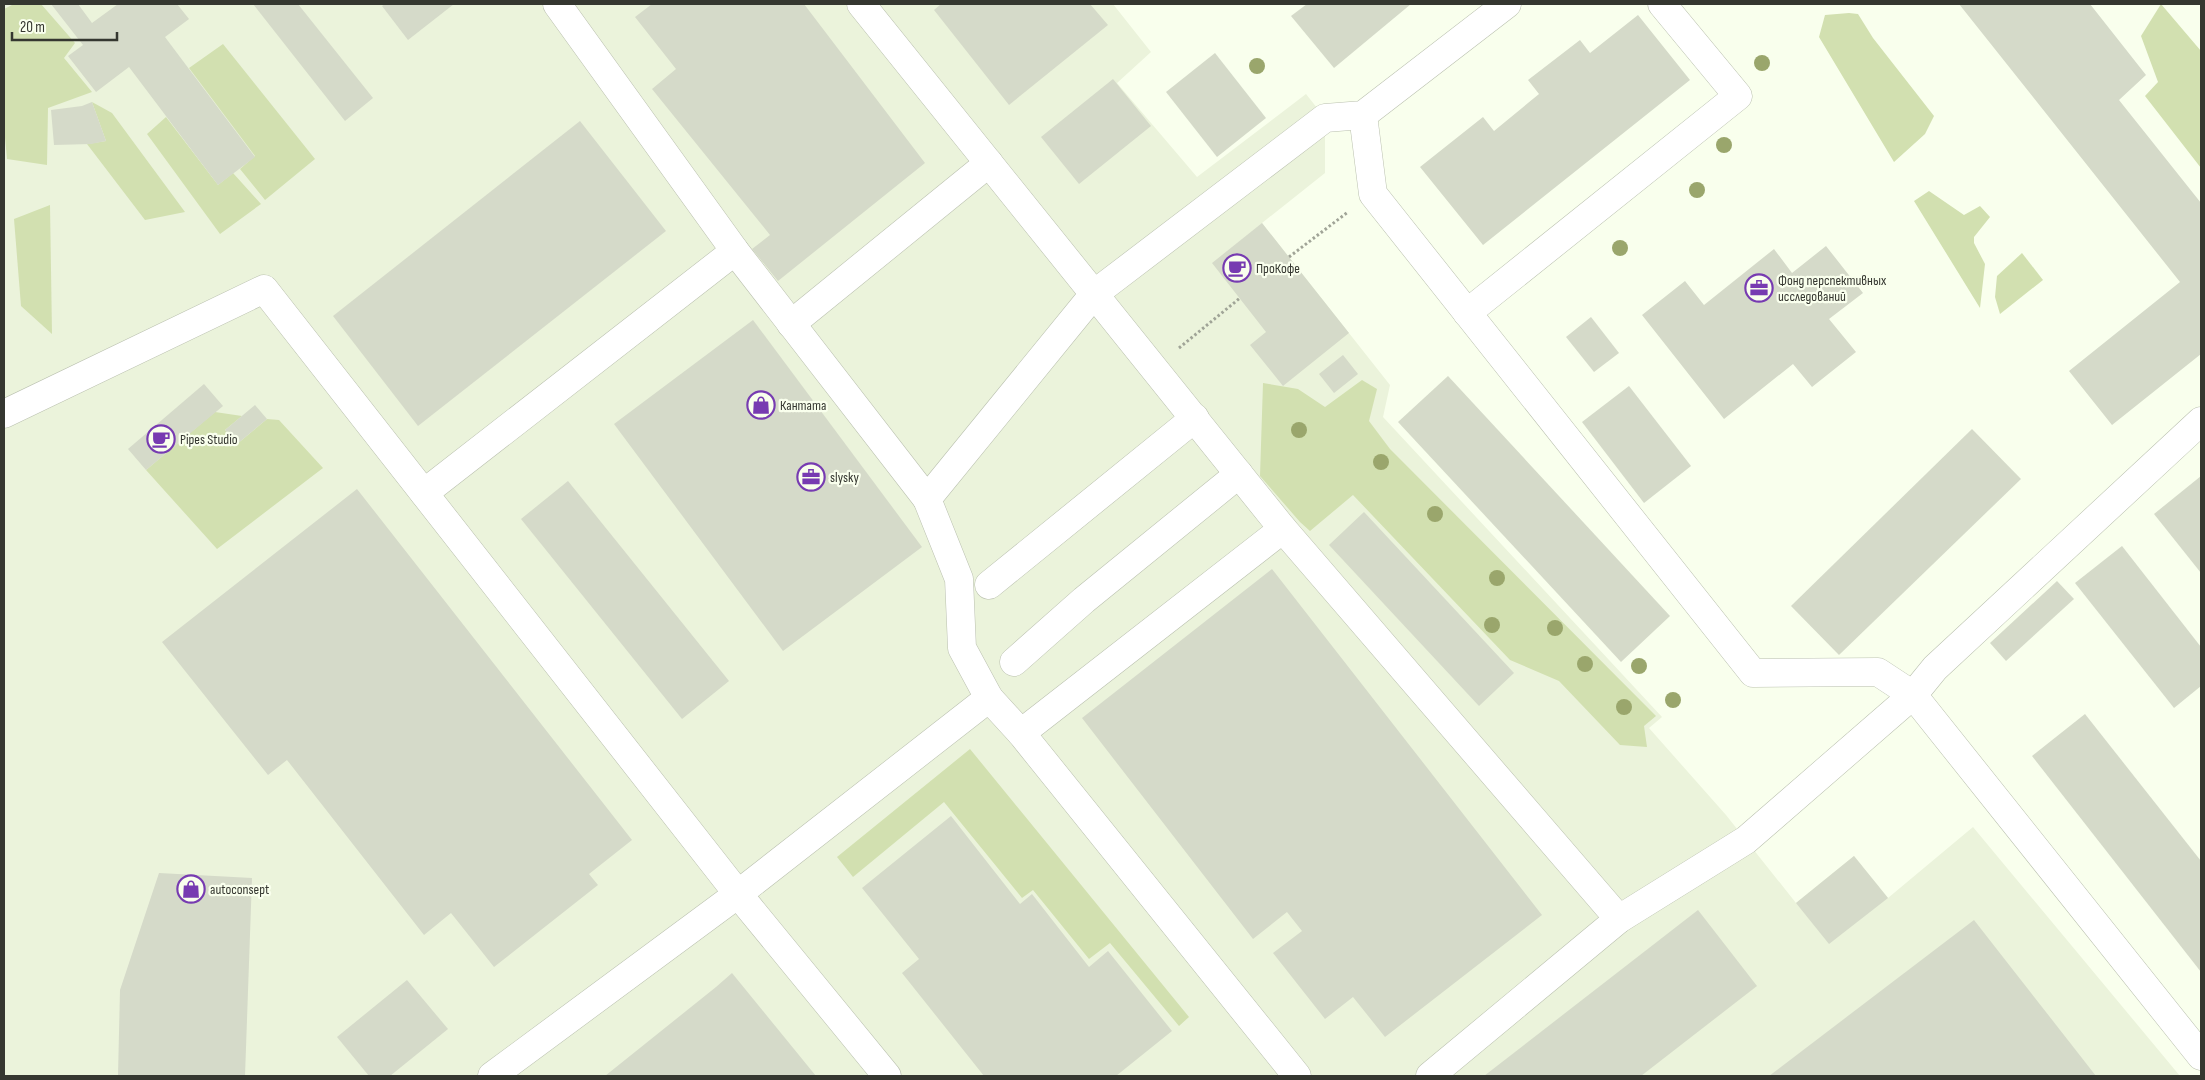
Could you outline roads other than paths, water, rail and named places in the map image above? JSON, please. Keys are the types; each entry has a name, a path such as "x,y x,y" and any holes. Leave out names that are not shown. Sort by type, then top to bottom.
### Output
{"lane":[{"path":"557,4 735,251 927,499 959,579 962,648 989,698 1021,733 1297,1076"},
{"path":"861,4 1283,529 1619,919"},
{"path":"927,499 1094,294 1325,118 1363,115 1506,4"},
{"path":"1467,313 1738,96 1662,4"},
{"path":"1363,115 1373,194 1753,673 1878,672 1913,695 2201,1056"},
{"path":"791,324 988,163"},
{"path":"424,493 735,251"},
{"path":"4,414 264,289 738,894 887,1076"},
{"path":"988,585 1195,418"},
{"path":"1430,1076 1619,919 1746,840 1913,695 1934,668 2201,421"},
{"path":"1014,662 1084,600 1239,474"},
{"path":"1021,733 1283,529"},
{"path":"492,1076 738,894 989,698"}],"place":[{"name":"ПроКофе","path":"1237,268"},
{"name":"Фонд перспективных исследований","path":"1759,288"},
{"name":"Кантата","path":"761,405"},
{"name":"Pipes Studio","path":"161,439"},
{"name":"slysky","path":"811,477"},
{"name":"autoconsept","path":"191,889"}]}
